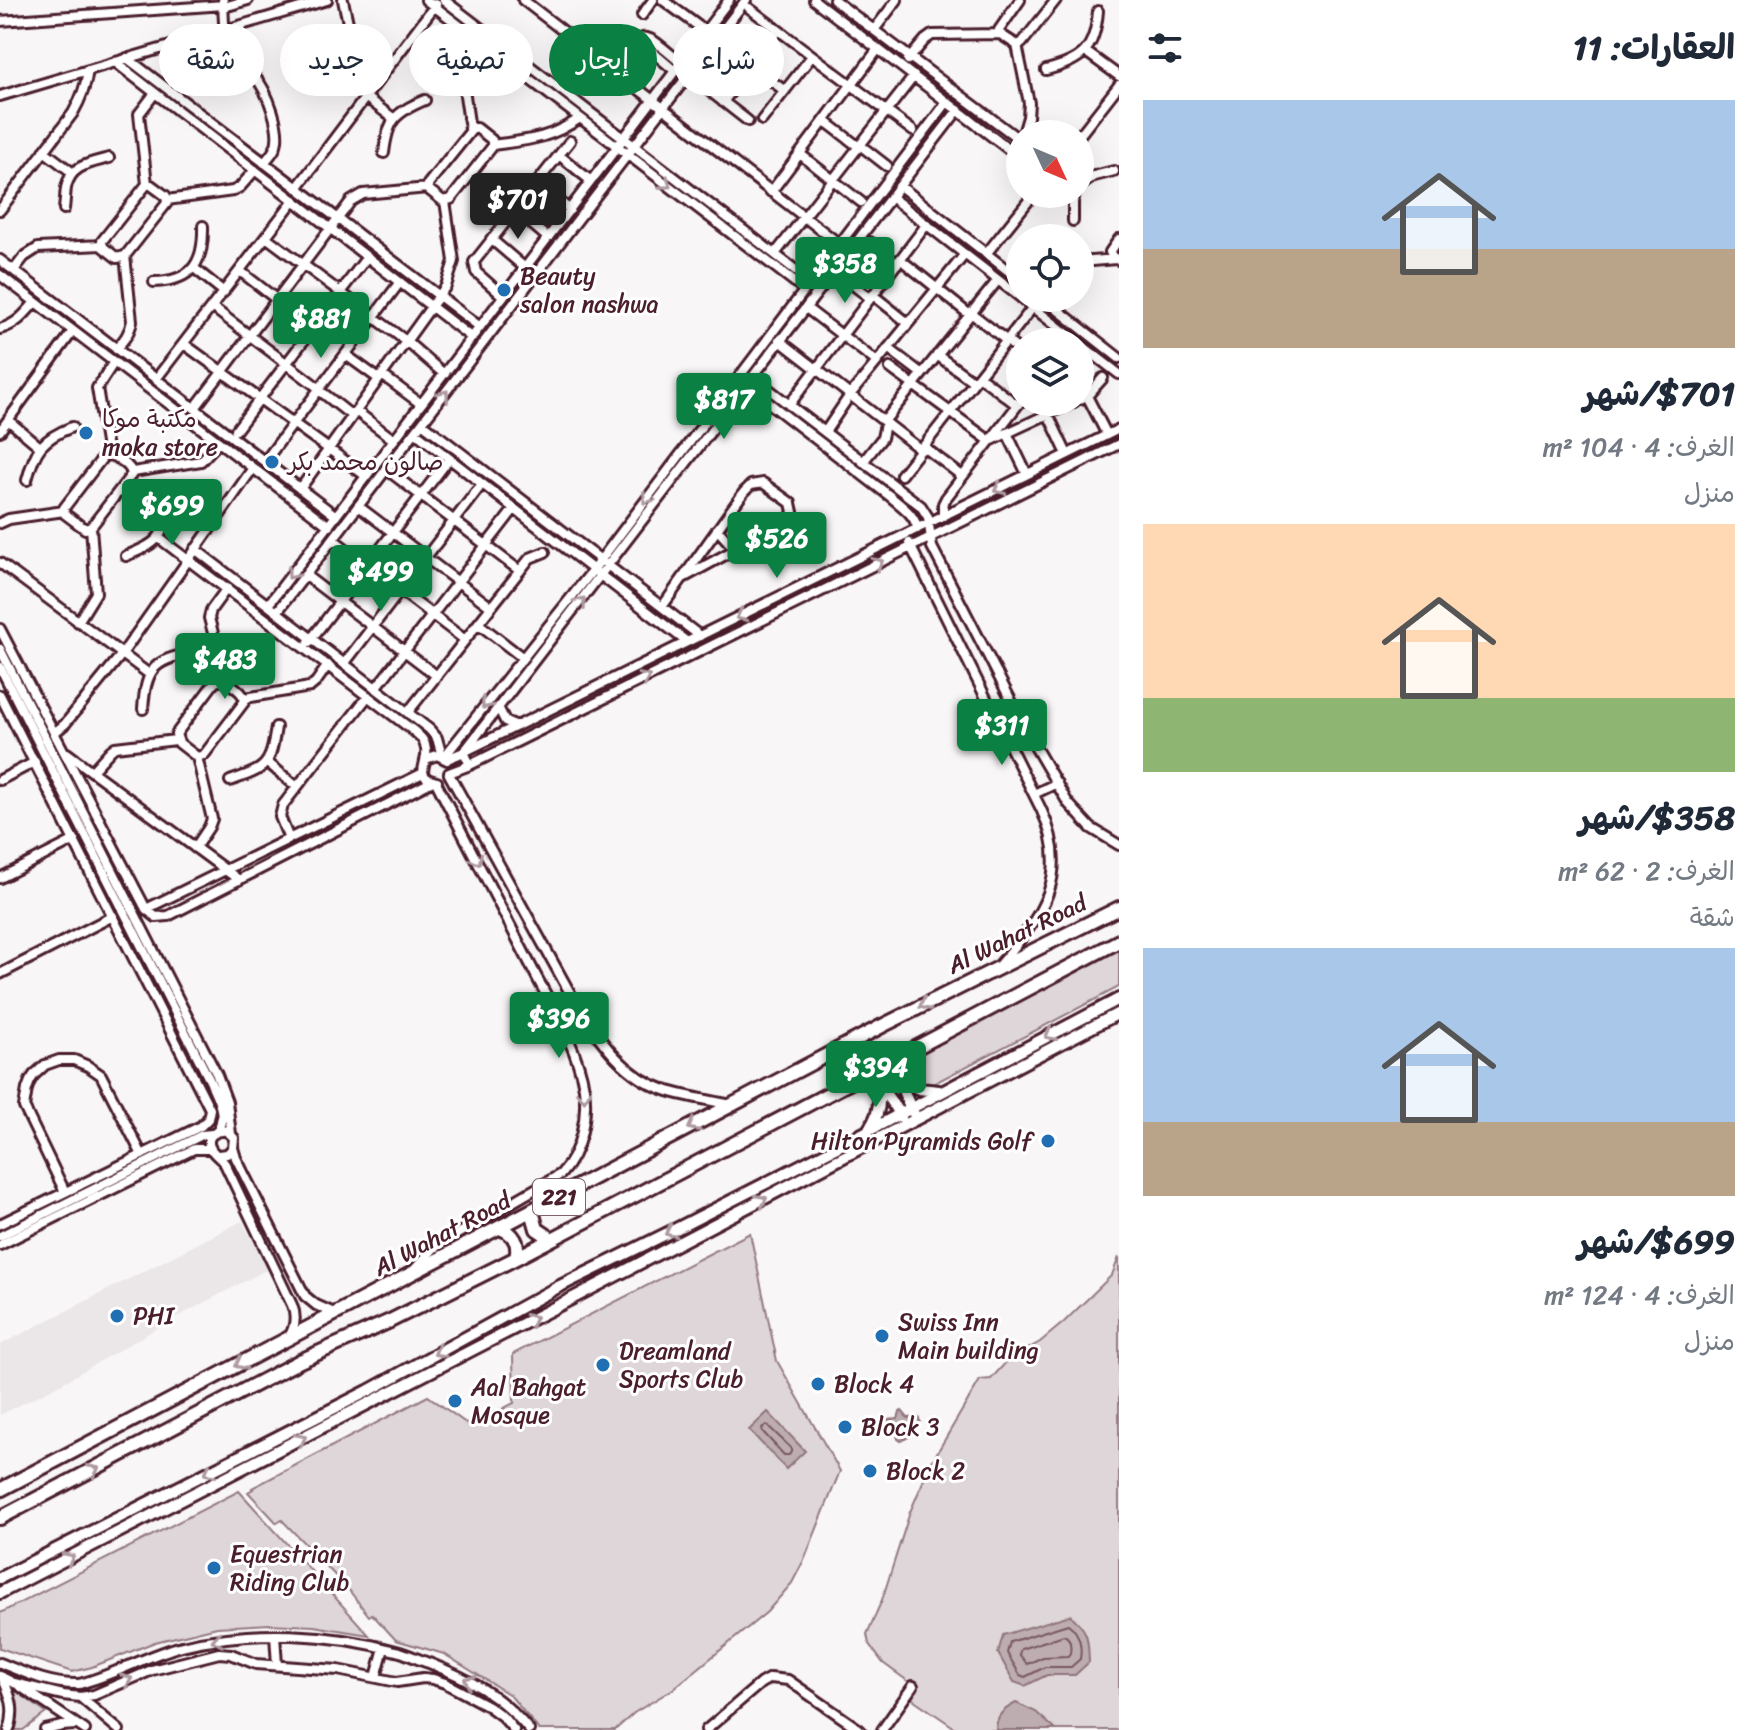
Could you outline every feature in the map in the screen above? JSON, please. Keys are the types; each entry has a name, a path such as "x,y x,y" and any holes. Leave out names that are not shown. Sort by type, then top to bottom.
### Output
{"highway":[{"name":"Al Wahat Road","path":"0,1490 732,1105 1119,908"},
{"name":"221","path":"0,1518 300,1361 390,1321 516,1258 1119,941"},
{"path":"532,1211 537,1229 552,1239"},
{"path":"500,1228 515,1239 516,1258"}],"street":[{"path":"0,21 248,0"},
{"path":"245,24 327,0"},
{"path":"343,0 352,43 344,66 336,75 393,118"},
{"path":"523,0 554,24"},
{"path":"642,15 653,0"},
{"path":"663,0 696,24"},
{"path":"710,24 729,0"},
{"path":"814,0 1006,147"},
{"path":"835,0 1006,130"},
{"path":"874,30 897,0"},
{"path":"1000,34 1000,26 1020,0"},
{"path":"1017,45 1022,43 1056,0"},
{"path":"297,188 435,2"},
{"path":"435,2 459,24"},
{"path":"435,2 468,24"},
{"path":"224,4 225,24"},
{"path":"731,24 748,4 771,24"},
{"path":"1046,70 1074,61 1086,52 1093,39 1098,11"},
{"path":"902,67 932,35 1000,34 1017,45 1029,103 1027,120"},
{"path":"784,35 913,131"},
{"path":"657,44 673,62"},
{"path":"0,96 159,49"},
{"path":"771,192 878,49"},
{"path":"1086,52 1119,76"},
{"path":"762,120 812,56"},
{"path":"127,58 159,82"},
{"path":"115,62 472,338"},
{"path":"533,69 811,282"},
{"path":"2,203 81,100 88,70"},
{"path":"268,605 673,74"},
{"path":"775,254 914,76"},
{"path":"533,82 805,290"},
{"path":"1092,120 1119,85"},
{"path":"264,89 278,136 276,147 264,163"},
{"path":"102,245 102,239 147,184 139,114 155,93"},
{"path":"277,612 673,95"},
{"path":"171,105 177,96 480,327"},
{"path":"465,96 470,129"},
{"path":"648,96 849,252"},
{"path":"715,96 748,121"},
{"path":"723,102 728,96"},
{"path":"384,153 393,118 402,110 425,100"},
{"path":"444,757 593,570 947,102"},
{"path":"464,752 958,110"},
{"path":"445,201 451,199 493,145 543,138 580,118"},
{"path":"825,121 887,166"},
{"path":"428,188 429,182 470,129 477,128 492,140 493,145"},
{"path":"923,133 934,142"},
{"path":"503,296 474,269 476,259 570,141"},
{"path":"44,151 73,173"},
{"path":"800,154 861,202"},
{"path":"559,155 591,181"},
{"path":"64,209 66,190 73,173 88,162 109,158"},
{"path":"14,270 24,257 38,248 102,245 117,258 125,256 167,200 226,194 240,187 255,170"},
{"path":"1094,176 1114,171"},
{"path":"537,182 570,210"},
{"path":"147,184 166,196 167,200"},
{"path":"900,186 1006,269"},
{"path":"195,408 351,201 363,194 428,188 445,201 454,261 452,274 300,489"},
{"path":"891,197 1006,286"},
{"path":"156,379 294,200"},
{"path":"986,254 1023,208"},
{"path":"1073,208 1073,221"},
{"path":"515,210 548,238"},
{"path":"789,405 927,224"},
{"path":"154,282 177,280 194,268 203,249 203,226"},
{"path":"266,237 406,341 444,374"},
{"path":"354,247 362,237"},
{"path":"491,239 525,268"},
{"path":"1118,260 1110,252 1119,239"},
{"path":"870,242 1006,340"},
{"path":"536,253 547,260"},
{"path":"825,432 850,395 965,254"},
{"path":"116,349 131,330 132,321 125,256"},
{"path":"236,430 367,257"},
{"path":"0,260 336,516"},
{"path":"1094,261 1118,260"},
{"path":"194,268 224,292"},
{"path":"240,271 313,328"},
{"path":"0,275 329,526"},
{"path":"14,286 22,277"},
{"path":"844,278 908,323"},
{"path":"863,462 882,438 886,419 998,280"},
{"path":"268,457 400,282"},
{"path":"0,329 19,321 35,302"},
{"path":"212,307 319,390 394,440"},
{"path":"810,311 877,362"},
{"path":"1017,328 1029,312"},
{"path":"1039,312 1058,328"},
{"path":"1060,312 1080,328"},
{"path":"0,431 5,420 73,331"},
{"path":"771,335 886,423 962,476"},
{"path":"1094,339 1119,358"},
{"path":"901,475 1006,342"},
{"path":"184,344 366,476"},
{"path":"888,348 922,374"},
{"path":"346,355 421,404"},
{"path":"937,355 1006,396"},
{"path":"1094,356 1119,374"},
{"path":"108,455 97,388 114,362"},
{"path":"452,364 462,371"},
{"path":"890,368 990,441"},
{"path":"753,377 923,509 928,517 929,538 938,559 1034,745 1079,817 1119,845"},
{"path":"1094,387 1103,378"},
{"path":"747,386 887,494 916,521 909,539 910,547 1046,818 1054,858 1048,897 1034,922 997,968"},
{"path":"1094,414 1107,435"},
{"path":"943,516 946,498 1010,416"},
{"path":"990,441 1044,416"},
{"path":"1049,416 1065,450"},
{"path":"5,420 40,447"},
{"path":"206,432 213,423"},
{"path":"422,423 700,636"},
{"path":"27,480 33,457 40,447 49,438 72,427"},
{"path":"426,759 464,752 1119,429"},
{"path":"415,432 687,642"},
{"path":"1007,433 1025,470"},
{"path":"64,511 103,457 114,456 133,472 201,461 219,442"},
{"path":"0,629 146,909 156,917 168,916 1119,444"},
{"path":"305,647 449,459"},
{"path":"677,460 685,466"},
{"path":"1043,467 1049,479"},
{"path":"54,733 65,724 122,654 253,468"},
{"path":"386,469 520,571"},
{"path":"64,511 88,529 133,472"},
{"path":"662,607 747,487 763,483 789,500 793,512 789,520 683,578"},
{"path":"344,664 482,484"},
{"path":"887,494 894,484"},
{"path":"376,688 485,545 510,506 514,494"},
{"path":"126,556 150,546 159,538 165,527 168,501"},
{"path":"358,506 491,607"},
{"path":"0,523 64,511"},
{"path":"78,622 96,593 91,527"},
{"path":"717,529 735,549"},
{"path":"159,538 421,737 427,751 423,773 435,782 560,1023 581,1075 585,1110 578,1145 561,1174 433,1249 410,1276"},
{"path":"333,539 465,640"},
{"path":"195,549 408,712 437,738 450,766 449,774 580,1011 616,1059 645,1081 664,1090 732,1105"},
{"path":"408,712 530,558 545,552"},
{"path":"920,567 928,560 938,559"},
{"path":"0,563 149,674"},
{"path":"305,575 437,676"},
{"path":"226,682 209,618 211,610 227,588"},
{"path":"784,595 789,607"},
{"path":"479,624 523,658"},
{"path":"542,635 551,641"},
{"path":"0,649 137,938 216,1095 223,1119 210,1139 214,1152 225,1164 294,1310 295,1324 288,1339"},
{"path":"143,709 149,674 168,658 192,653"},
{"path":"176,740 176,734 214,683 220,680 245,698 310,687 328,665"},
{"path":"0,667 217,1075 227,1102 236,1158 305,1296 316,1305 337,1314"},
{"path":"594,688 599,701"},
{"path":"0,695 210,1109 208,1119 201,1126 142,1155 0,1236"},
{"path":"289,839 281,821 281,810 368,696"},
{"path":"197,757 204,755 245,698"},
{"path":"499,709 505,721 518,726"},
{"path":"19,730 29,725"},
{"path":"230,781 251,775 267,762 273,752 276,727"},
{"path":"421,737 429,729"},
{"path":"437,738 450,743 458,739"},
{"path":"92,771 115,747 176,740 197,757 212,819 195,848"},
{"path":"63,750 239,880"},
{"path":"464,752 470,765"},
{"path":"0,780 35,762"},
{"path":"267,762 297,787"},
{"path":"146,909 423,773"},
{"path":"1034,794 1057,783"},
{"path":"0,878 75,840"},
{"path":"0,974 113,916"},
{"path":"127,942 137,938"},
{"path":"0,1578 368,1391 569,1281 868,1131 1119,999"},
{"path":"0,1593 1119,1013"},
{"path":"909,1050 900,1066 899,1079 916,1119"},
{"path":"65,1192 24,1107 30,1081 45,1065 59,1060 74,1060 101,1075 142,1155"},
{"path":"899,1079 919,1089 941,1091"},
{"path":"853,1080 878,1086 887,1094 905,1125"},
{"path":"868,1131 880,1105 878,1086"},
{"path":"0,1224 65,1192 105,1178 202,1135 227,1131 231,1134"},
{"path":"0,1245 194,1149 227,1154 233,1148"},
{"path":"808,1160 814,1172"},
{"path":"790,1169 797,1182"},
{"path":"244,1203 255,1197"},
{"path":"254,1225 266,1219"},
{"path":"569,1281 577,1296"},
{"path":"558,1287 566,1302"},
{"path":"275,1635 277,1665"},
{"path":"0,1663 48,1681 79,1684 181,1647 230,1638 275,1635 323,1637 404,1653 450,1671 495,1696 512,1709 529,1730"},
{"path":"376,1677 384,1648"},
{"path":"14,1683 80,1697 94,1695 152,1670 219,1653 231,1654 256,1664 338,1670 397,1682 423,1678 445,1683 488,1706 514,1730"},
{"path":"1,1676 81,1728"},
{"path":"1,1676 12,1697 13,1715 9,1730"},
{"path":"706,1730 770,1678 788,1680 860,1730"},
{"path":"882,1730 913,1686"},
{"path":"80,1697 119,1730"},
{"path":"45,1730 62,1726 81,1728"}],"shaded area":[{"path":"1119,945 1119,987 931,1085 913,1074 910,1065 913,1053"},
{"name":"PHI","path":"242,1221 268,1269 0,1415 0,1345"},
{"path":"750,1233 777,1361 840,1471 805,1558 792,1583 767,1612 673,1689 634,1713 615,1730 539,1730 510,1695 444,1654 396,1640 372,1614 369,1616 348,1589 282,1520 277,1523 248,1492 428,1396 470,1426 514,1403 513,1354"},
{"path":"1119,1257 1119,1730 958,1730 904,1693 909,1682 883,1663 869,1644 867,1634 882,1600 910,1512 931,1463 980,1380 991,1379 1008,1360 1040,1342 1064,1322 1112,1275"},
{"path":"239,1491 369,1635 314,1626 269,1624 217,1627 155,1642 72,1672 0,1648 0,1613"},
{"path":"13,1689 46,1713 23,1730 12,1730 18,1712"}],"water":[{"path":"902,1411 908,1418 918,1417 920,1421 912,1435 901,1441 896,1430 887,1428 885,1424 887,1420 898,1419"},
{"path":"768,1412 805,1451 786,1469 749,1430"},
{"path":"1070,1615 1086,1636 1089,1662 1075,1675 1047,1675 1025,1686 1014,1682 998,1653 1003,1635"},
{"path":"1016,1703 1036,1712 1056,1730 996,1730 1001,1714"}],"place":[{"name":"Beauty salon nashwa","path":"504,290"},
{"name":"مكتبة موكا moka store","path":"86,433"},
{"name":"صالون محمد بكر","path":"272,462"},
{"name":"Hilton Pyramids Golf","path":"1048,1141"},
{"name":"PHI","path":"117,1316"},
{"name":"Swiss Inn Main building","path":"882,1336"},
{"name":"Dreamland Sports Club","path":"603,1365"},
{"name":"Block 4","path":"818,1384"},
{"name":"Aal Bahgat Mosque","path":"455,1401"},
{"name":"Block 3","path":"845,1427"},
{"name":"Block 2","path":"870,1471"},
{"name":"Equestrian Riding Club","path":"214,1568"}]}
